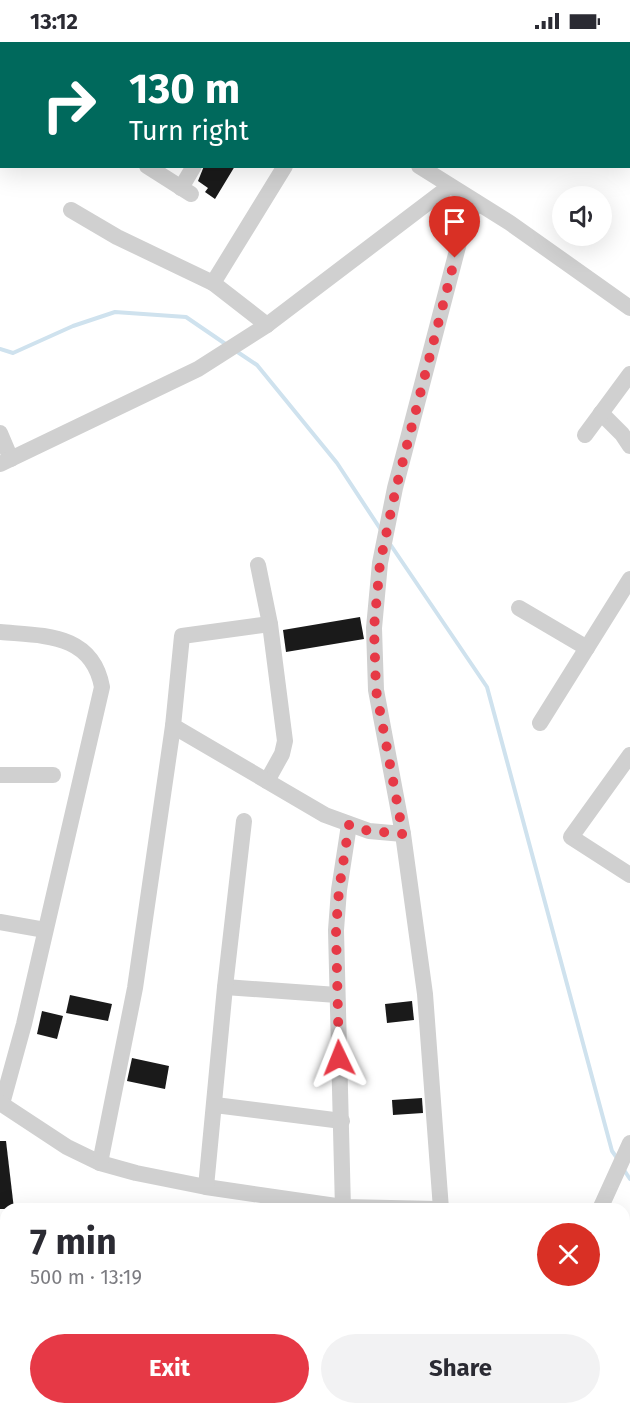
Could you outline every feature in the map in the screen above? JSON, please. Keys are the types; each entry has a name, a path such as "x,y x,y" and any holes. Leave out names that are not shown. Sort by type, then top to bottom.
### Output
{"street":[{"path":"150,168 186,191 193,168"},
{"path":"213,283 284,168"},
{"path":"422,168 510,223 630,308"},
{"path":"0,433 5,461 198,369 267,325 450,186"},
{"path":"439,1203 425,994 403,834 376,690 374,628 380,563 396,488 460,239 476,202"},
{"path":"71,210 117,237 213,283 267,325"},
{"path":"585,435 630,374"},
{"path":"601,413 630,446"},
{"path":"258,565 270,624 285,741 282,754 267,781"},
{"path":"540,723 630,579"},
{"path":"519,608 587,648"},
{"path":"100,1163 135,988 173,726 182,636 270,624"},
{"path":"0,632 45,636 70,642 88,655 99,671 102,687 24,1024 1,1103 67,1147 100,1163 136,1173 206,1187 310,1203"},
{"path":"173,726 325,815 369,831 403,834"},
{"path":"630,755 571,837 630,875"},
{"path":"0,776 53,775"},
{"path":"206,1187 244,821"},
{"path":"343,1203 336,930 339,890 349,825"},
{"path":"0,922 45,930"},
{"path":"225,987 337,995"},
{"path":"215,1105 342,1121"},
{"path":"603,1203 630,1143"},
{"path":"613,1181 630,1176"}],"building":[{"path":"203,168 234,168 215,199 205,192 208,188 198,181"},
{"path":"360,617 364,639 286,652 283,630"},
{"path":"70,995 112,1004 108,1021 66,1013"},
{"path":"412,1001 414,1020 387,1023 385,1004"},
{"path":"42,1011 63,1016 57,1039 37,1034"},
{"path":"132,1058 169,1066 165,1089 127,1081"},
{"path":"422,1098 423,1113 393,1115 392,1100"},
{"path":"0,1141 6,1141 13,1203 0,1203"}],"waterway":[{"path":"0,349 13,353 73,326 115,312 186,317 227,345"},
{"path":"236,351 257,365 337,463 381,530"},
{"path":"390,544 487,687 612,1151 617,1158"},
{"path":"624,1170 630,1179"}],"route":[{"path":"339,1058 336,930 339,890 349,825 369,831 403,834 383,738 376,690 374,628 380,563 396,488 455,258"}]}
